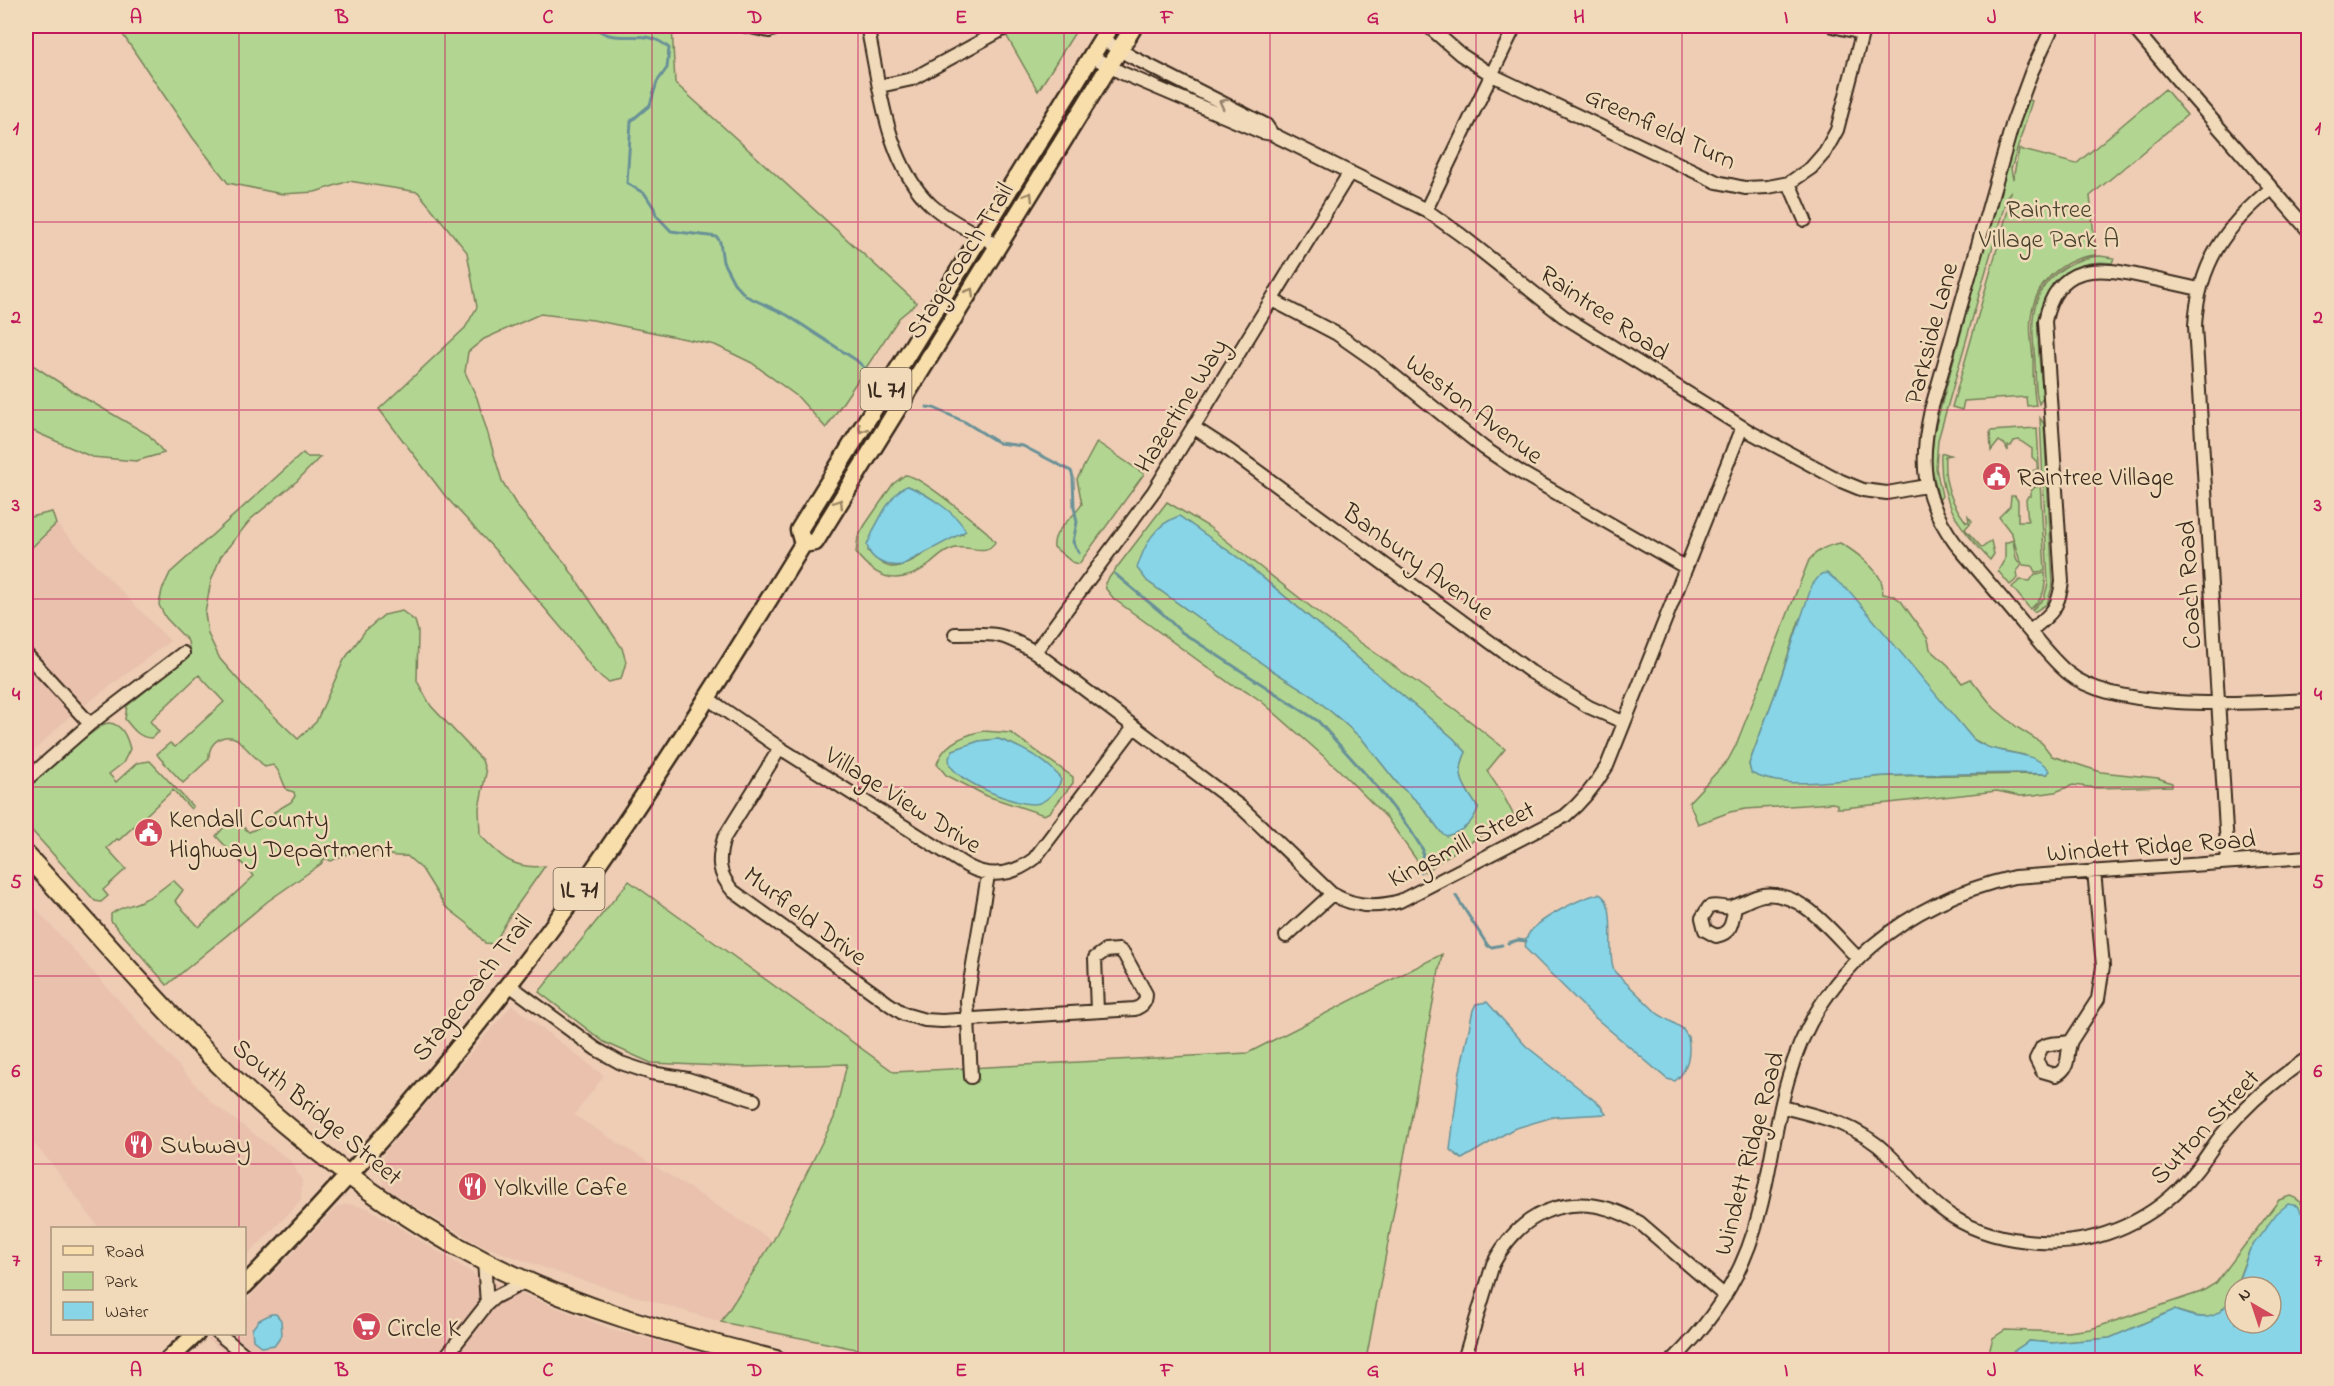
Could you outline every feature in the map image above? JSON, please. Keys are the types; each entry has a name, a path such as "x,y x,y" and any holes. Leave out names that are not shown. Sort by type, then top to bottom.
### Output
{"highway":[{"name":"South Bridge Street","path":"26,855 162,1004 229,1073 348,1176 409,1219 483,1261 558,1295 617,1316 776,1360"}],"main road":[{"name":"Stagecoach Trail","path":"803,544 815,542 1134,26"},
{"name":"Stagecoach Trail","path":"246,1284 348,1176 446,1063 584,884 646,794 803,544 799,530 1106,32"},
{"path":"168,1360 195,1335"}],"street":[{"path":"746,26 769,31 781,26"},
{"path":"867,26 891,139 898,159 916,189 943,214 998,246"},
{"path":"880,86 912,79 1009,26"},
{"name":"Greenfield Turn","path":"1428,26 1460,54 1492,75 1717,182 1745,188 1788,183 1810,168 1825,152 1837,130 1863,29"},
{"path":"1426,210 1515,26"},
{"path":"1833,26 1863,29"},
{"name":"Parkside Lane","path":"2053,26 2031,73 2013,122 1931,410 1924,449 1926,486 1944,528 2030,631 2069,674 2085,684 2121,696 2218,703 2308,700"},
{"path":"2132,26 2308,230"},
{"name":"Raintree Road","path":"1106,32 1119,49 1266,125 1272,134"},
{"name":"Raintree Road","path":"1091,56 1261,132 1272,134 1426,210 1563,316 1742,427 1841,481 1863,490 1887,493 1926,486"},
{"name":"Hazertine Way","path":"1035,652 1138,514 1350,172"},
{"path":"1788,183 1805,219"},
{"name":"Coach Road","path":"2228,862 2195,326 2199,289 2211,257 2231,226 2272,188"},
{"path":"2030,631 2049,615 2059,602 2062,582 2045,321 2054,293 2075,274 2089,270 2118,271 2199,289"},
{"name":"Weston Avenue","path":"1272,300 1336,334 1377,362 1484,448 1520,472 1685,567"},
{"name":"Kingsmill Street","path":"955,634 994,633 1014,640 1035,652 1242,808 1332,894 1342,900 1361,905 1381,906 1400,901 1565,816 1595,787 1607,766 1742,427"},
{"name":"Banbury Avenue","path":"1193,428 1230,451 1532,672 1589,707 1623,722"},
{"path":"26,780 90,724 183,653"},
{"path":"26,654 90,724"},
{"name":"Village View Drive","path":"707,698 780,748 968,866 988,875 1013,871 1035,859 1134,727"},
{"name":"Murfield Drive","path":"780,748 724,838 719,854 719,867 724,881 733,891 904,1014 925,1020 966,1020 1135,1009 1142,1006 1146,1000 1146,994 1124,954 1119,950 1105,951 1095,958 1097,1011"},
{"name":"Windett Ridge Road","path":"1673,1360 1707,1323 1741,1266 1754,1234 1796,1055 1809,1027 1839,979 1857,957 1909,918 1957,894 2014,877 2308,858"},
{"path":"2071,1041 2098,999 2103,966 2094,871"},
{"path":"971,1077 966,1020 967,1000 988,875"},
{"path":"1286,936 1332,894"},
{"path":"1735,906 1762,896 1774,895 1797,902 1857,957"},
{"path":"508,984 596,1049 621,1063 651,1073 688,1079 754,1100"},
{"name":"Sutton Street","path":"1782,1107 1840,1122 1863,1135 1889,1155 1931,1201 1962,1222 1997,1237 2056,1243 2100,1237 2139,1220 2170,1198 2195,1173 2223,1133 2248,1105 2265,1089 2308,1058"},
{"path":"1464,1360 1493,1264 1500,1250 1522,1226 1552,1209 1572,1205 1590,1205 1625,1215 1640,1223 1725,1296"},
{"path":"483,1261 487,1304"},
{"path":"443,1360 487,1304 495,1297 526,1281"},
{"path":"220,1335 251,1360"}],"shaded area":[{"path":"56,524 170,641 69,717 26,758 26,553"},
{"path":"36,909 212,1103 291,1161 302,1181 301,1201 246,1257 246,1227 98,1227 52,1164 26,1135 26,919"},
{"path":"512,1005 604,1076 574,1115 773,1241 721,1322 568,1276 480,1245 383,1187 380,1161 387,1150"},
{"path":"348,1204 368,1208 479,1277 616,1331 733,1360 233,1360 208,1339 212,1335 246,1335 246,1301 338,1206"}],"green space":[{"path":"117,26 672,26 675,83 917,303 899,318 826,428 798,397 752,363 715,345 593,320 540,314 484,339 468,352 465,372 477,398 502,481 517,506 565,563 622,648 626,662 621,679 608,682 595,672 564,631 497,552 446,497 379,409 465,328 477,307 467,252 418,192 349,181 315,192 282,194 228,183 193,138"},
{"path":"1001,26 1079,26 1038,91"},
{"name":"Raintree Village Park A","path":"2165,89 2187,115 2090,196 2096,255 2072,261 2062,267 2052,274 2038,293 2030,328 2036,405 2027,406 2026,397 1964,401 1962,410 1952,407 2008,210 2011,191 2007,196 1938,440 1936,468 1942,496 1939,500 1931,463 1934,432 2011,149 2027,99 2032,101 2011,169 2013,179 2019,149 2076,164"},
{"path":"2100,256 2114,258 2112,263 2099,262 2069,270 2052,286 2044,299 2038,331 2043,397 2039,404 2033,325 2039,295 2054,275 2064,268 2087,258"},
{"path":"26,357 28,362 74,392 149,435 164,453 136,461 92,457 31,430 26,425"},
{"path":"2040,418 2044,424 2053,584 2047,604 2034,612 2032,610 2044,598 2048,584"},
{"path":"2037,428 2045,571 2035,572 2032,566 2023,565 2012,534 1999,517 2010,506 2011,496 2015,496 2018,501 2018,521 2028,521 2026,500 2028,496 2031,496 2034,488 2033,471 2035,470 2035,487 2038,487 2037,462 2032,457 2032,449 2019,440 2008,446 2008,451 1999,441 1991,451 1990,431"},
{"path":"1097,442 1144,474 1079,564 1072,562 1054,547 1054,541 1060,529 1082,504 1077,479"},
{"path":"303,453 307,457 320,457 297,481 251,519 221,556 211,581 205,613 208,634 220,659 249,692 298,739 316,722 344,660 365,631 384,615 402,611 415,621 418,631 417,681 431,706 482,760 486,773 479,808 480,835 501,856 516,864 545,866 511,914 494,944 485,943 467,923 445,906 422,869 407,856 393,856 362,850 331,861 325,858 321,864 268,901 167,985 111,921 111,914 148,898 173,880 183,890 175,901 199,927 254,876 216,836 228,823 242,826 249,832 261,826 268,822 274,812 291,802 295,796 294,792 287,790 273,765 265,767 237,739 231,737 217,740 211,748 209,759 183,783 159,757 157,754 170,743 175,747 224,702 199,675 150,721 159,732 151,738 139,734 125,719 127,706 190,655 188,641 166,618 159,605 162,590 170,573"},
{"path":"1941,454 1950,455 1945,456 1945,465 1952,499 1966,522 1969,522 1968,516 1972,521 1965,529 1982,548 1991,541 1994,554 1990,560 1960,525 1947,499 1941,470"},
{"path":"905,475 922,482 987,532 995,542 987,549 948,550 929,565 908,576 899,578 881,575 856,553 858,537 893,484","holes":["908,486 947,512 963,534 955,536 907,563 888,566 878,561 868,551"]},
{"path":"1167,502 1209,527 1320,614 1456,710 1505,749 1487,771 1514,816 1425,872 1387,818 1337,768 1261,701 1245,690 1232,685 1114,599 1106,589 1105,583","holes":["1179,516 1244,562 1453,738 1466,752 1461,775 1465,788 1478,808 1441,832 1420,804 1398,784 1363,740 1341,720 1310,694 1270,669 1147,581"]},
{"path":"52,512 56,524 26,553 26,518"},
{"path":"2013,540 2016,558 2021,566 2017,571 2018,578 2010,585 1998,571 2005,559 2005,543"},
{"path":"1840,543 1871,566 1880,578 1883,594 1894,596 1901,601 1928,639 1930,649 1948,665 1962,683 1971,679 1994,708 2018,728 2042,743 2052,756 2101,772 2158,778 2172,783 2172,786 2097,788 2073,785 2055,792 2034,795 2020,796 1997,791 1844,808 1837,808 1837,804 1832,803 1746,809 1730,812 1698,824 1689,802 1728,760 1736,745 1809,560 1819,551","holes":["1799,621 1920,677 1973,739 1989,748 2024,755 2047,774 1887,776 1806,782 1772,780 1751,772 1749,764"]},
{"path":"2045,573 2043,593 2030,609 2012,587 2020,580 2030,581 2035,574"},
{"path":"109,723 121,729 130,749 123,763 109,774 116,782 137,763 150,761 193,807 191,809 173,790 119,840 117,839 107,848 126,869 103,890 108,896 101,902 95,901 26,824 26,812 29,808 26,796 30,786 48,767 104,724"},
{"path":"983,731 1011,733 1073,777 1073,783 1050,812 1044,815 987,796 946,775 937,764 944,751 962,738","holes":["998,739 1030,754 1059,776 1000,796 963,778 950,765 953,750 979,741"]},
{"path":"629,881 894,1072 1248,1053 1442,954 1366,1360 899,1360 721,1322 773,1241 834,1118 847,1064 744,1067 651,1063 604,1042 539,992"},
{"path":"2290,1196 2299,1200 2304,1207 2308,1226 2297,1206 2250,1249 2240,1275 2223,1275 2223,1309 2218,1314 2204,1319 2174,1310 2110,1338 2052,1343 2029,1341 2011,1353 2009,1360 1987,1360 1993,1338 2005,1330 2068,1332 2091,1329 2201,1292 2216,1283 2279,1200"}],"water":[{"path":"908,486 941,505 956,517 966,531 902,565 885,564 875,559 867,545 890,502 896,494"},
{"path":"1179,516 1244,562 1453,738 1466,752 1461,775 1465,788 1478,808 1473,819 1466,826 1446,836 1420,804 1398,784 1363,740 1341,720 1310,694 1270,669 1147,581 1137,568 1143,551 1157,530"},
{"path":"1827,573 1851,593 1973,739 1993,749 2034,759 2050,771 2047,774 1903,775 1799,783 1766,779 1751,773 1749,764 1812,585 1821,574"},
{"path":"998,739 1033,755 1056,773 1061,780 1050,796 1034,804 1001,796 965,779 950,765 949,758 953,750 979,741"},
{"path":"1599,894 1609,907 1612,964 1615,972 1658,1014 1682,1028 1688,1037 1688,1061 1683,1072 1675,1081 1667,1079 1591,1014 1526,949 1527,937 1549,916 1571,904"},
{"path":"1487,1002 1526,1046 1600,1105 1606,1114 1553,1117 1513,1129 1462,1159 1450,1150 1459,1076 1473,1010 1476,1004"},
{"path":"2288,1204 2298,1206 2308,1226 2308,1360 2009,1360 2011,1353 2029,1341 2052,1343 2110,1338 2174,1310 2203,1317 2217,1314 2223,1309 2223,1335 2283,1335 2283,1275 2240,1275 2250,1249 2276,1214"},
{"path":"276,1314 281,1320 282,1335 275,1345 262,1347 253,1340 252,1329 259,1320"}],"waterway":[{"path":"592,26 609,35 647,37 662,42 669,48 667,68 657,82 650,105 631,121 627,183 645,194 656,215 671,231 717,237 723,262 734,283 746,296 787,315 856,360 869,372"},
{"path":"927,407 965,422 999,443 1023,446 1071,471 1077,522 1073,542 1079,553"},
{"path":"1115,574 1180,631 1318,721 1377,787 1411,831 1423,850 1421,872"},
{"path":"1456,896 1488,946 1502,945"},
{"path":"1508,943 1518,940 1526,941"}],"place":[{"name":"Raintree Village","path":"1996,476"},
{"name":"Kendall County Highway Department","path":"148,833"},
{"name":"Subway","path":"139,1144"},
{"name":"Yolkville Cafe","path":"473,1186"},
{"name":"Circle K","path":"366,1327"}]}
